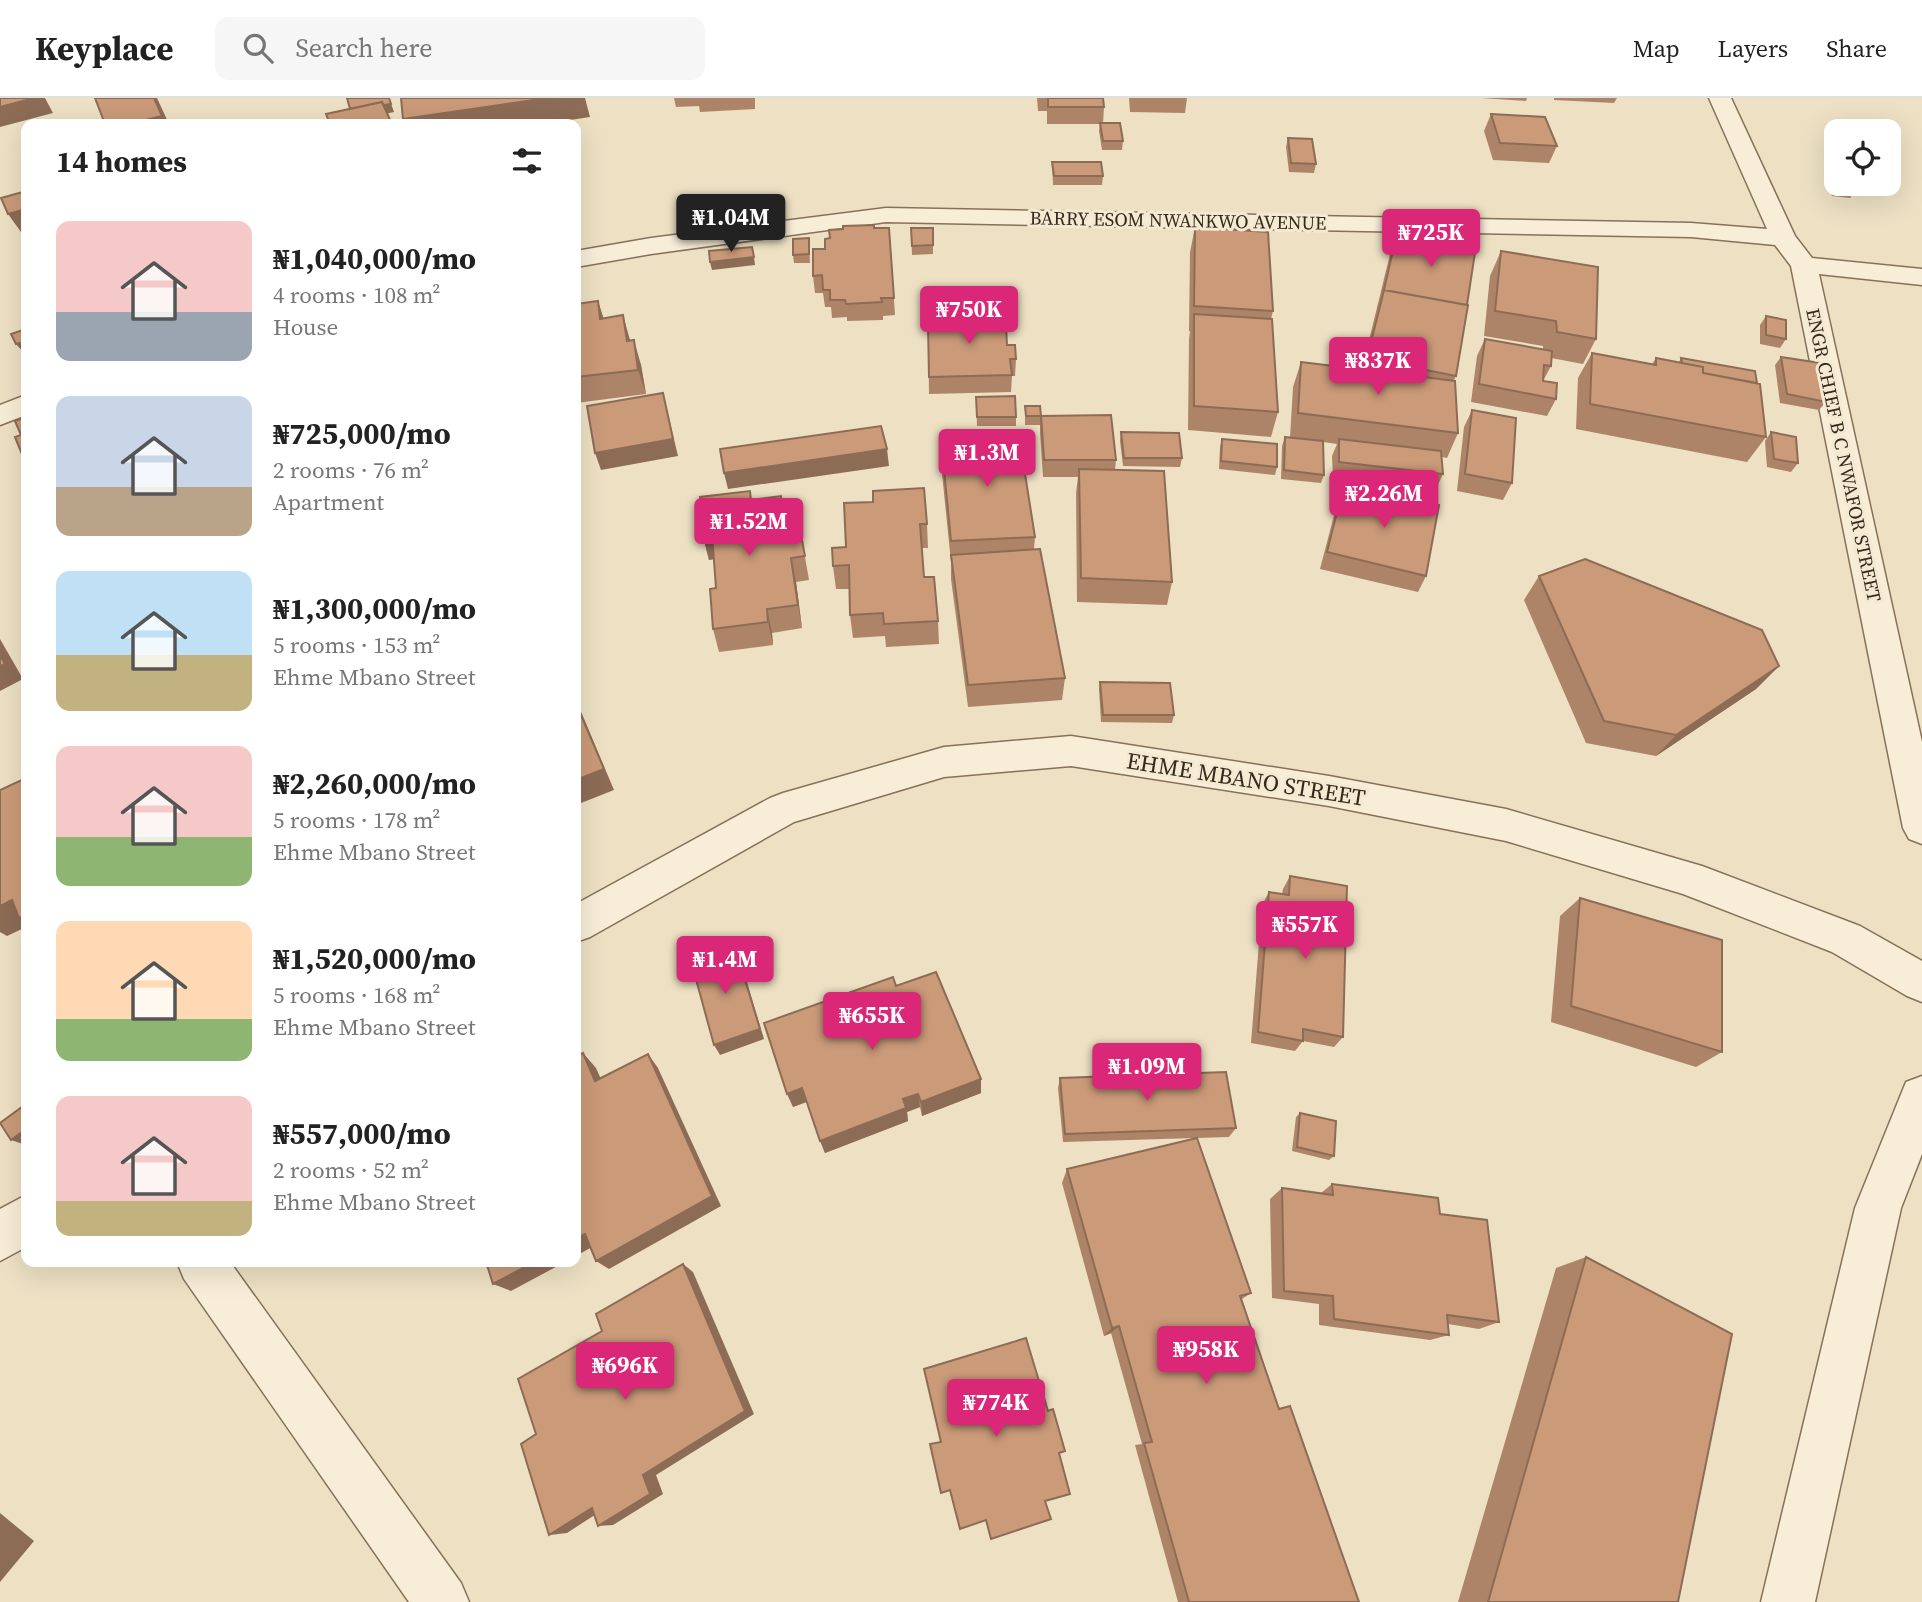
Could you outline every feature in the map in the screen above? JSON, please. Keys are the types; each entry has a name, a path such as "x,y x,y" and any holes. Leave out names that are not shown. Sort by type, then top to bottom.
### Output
{"street":[{"name":"ENGR CHIEF B C NWAFOR STREET","path":"1720,98 1783,238 1804,265 1922,828"},
{"name":"BARRY ESOM NWANKWO AVENUE","path":"581,258 651,246 886,215 1691,230 1783,238"},
{"path":"1804,265 1922,276"},
{"path":"0,416 21,406"},
{"name":"EHME MBANO STREET","path":"581,921 783,809 944,762 1071,751 1329,791 1506,825 1688,878 1846,939 1922,983"},
{"path":"1788,1602 1878,1209 1922,1097"},
{"path":"0,1238 21,1222"},
{"path":"205,1267 442,1602"}],"building":[{"path":"0,98 34,98 0,107"},
{"path":"95,98 154,98 162,116 150,119 103,119"},
{"path":"347,98 389,98 391,104 383,105 382,102 350,109"},
{"path":"401,98 547,98 403,119"},
{"path":"1048,98 1103,98 1104,107 1048,107"},
{"path":"382,102 390,119 328,119 326,114"},
{"path":"1491,114 1545,117 1557,146 1500,143"},
{"path":"1100,123 1120,123 1123,141 1103,141"},
{"path":"1288,138 1312,139 1316,164 1291,163"},
{"path":"1052,162 1101,162 1103,176 1054,176"},
{"path":"21,192 21,210 8,214 1,198"},
{"path":"874,225 874,228 889,228 894,298 881,298 882,302 846,304 845,300 830,300 830,290 823,290 822,275 813,276 813,249 825,249 825,239 830,238 829,230 843,229 843,226"},
{"path":"1195,227 1268,232 1273,311 1194,306"},
{"path":"911,228 933,228 933,245 912,246"},
{"path":"1397,233 1476,246 1467,305 1384,290 1383,294"},
{"path":"809,238 809,254 793,255 793,239"},
{"path":"752,247 754,257 710,262 709,251"},
{"path":"1501,251 1598,267 1596,339 1557,332 1556,321 1495,311"},
{"path":"1384,290 1468,305 1456,376 1367,358"},
{"path":"598,301 600,319 623,315 627,341 634,340 638,370 581,376 581,303"},
{"path":"984,307 985,325 1006,325 1007,345 1015,345 1016,359 1010,359 1012,375 929,377 928,325 948,325 947,308"},
{"path":"1194,314 1272,319 1278,412 1194,406"},
{"path":"1766,316 1786,320 1786,339 1766,335"},
{"path":"21,331 21,345 16,344 11,334"},
{"path":"1485,339 1552,351 1551,366 1544,365 1543,381 1557,383 1556,399 1479,384"},
{"path":"1592,353 1656,365 1656,358 1703,367 1703,373 1760,384 1766,437 1590,404"},
{"path":"1781,357 1820,363 1826,402 1787,394"},
{"path":"1681,358 1755,371 1757,383 1703,373 1703,367 1682,363"},
{"path":"1301,362 1455,381 1458,433 1298,413"},
{"path":"663,393 673,439 595,453 587,406"},
{"path":"1015,396 1016,417 977,417 976,397"},
{"path":"1025,406 1040,406 1041,416 1026,416"},
{"path":"1472,410 1516,418 1512,483 1465,474"},
{"path":"1111,415 1116,460 1044,460 1041,416"},
{"path":"21,419 21,435 15,421"},
{"path":"881,426 887,449 724,473 720,449"},
{"path":"1121,432 1179,433 1182,458 1124,458"},
{"path":"1771,432 1796,437 1798,463 1774,459"},
{"path":"21,435 21,452 15,437"},
{"path":"1019,436 1035,537 951,541 941,439"},
{"path":"1285,437 1323,441 1324,475 1284,470"},
{"path":"1222,439 1277,444 1277,467 1221,461"},
{"path":"1339,439 1441,451 1443,474 1339,462"},
{"path":"1079,469 1164,471 1172,582 1081,578"},
{"path":"1344,484 1439,505 1426,576 1327,552"},
{"path":"924,488 927,524 920,524 924,577 934,577 938,621 884,624 883,613 850,615 849,565 833,566 832,548 846,547 844,503 873,502 873,491"},
{"path":"750,491 751,500 781,496 787,541 802,540 805,556 791,558 798,605 767,609 768,622 713,629 710,589 716,588 712,534 703,536 700,497"},
{"path":"1040,549 1065,678 968,685 951,555"},
{"path":"1585,559 1762,630 1779,666 1676,735 1604,721 1539,576"},
{"path":"1100,682 1170,683 1174,715 1103,715"},
{"path":"581,715 604,769 581,778"},
{"path":"21,780 19,918 12,900 0,906 0,790"},
{"path":"1290,876 1347,886 1343,1037 1303,1029 1303,1041 1258,1032 1269,892 1289,895"},
{"path":"1580,898 1722,940 1722,1052 1571,1006"},
{"path":"735,947 760,1029 714,1045 691,961"},
{"path":"936,972 981,1079 921,1102 918,1094 903,1099 906,1108 820,1141 802,1088 787,1094 764,1023 893,977 896,986"},
{"path":"583,1053 595,1081 648,1054 712,1196 596,1261 585,1234 581,1236"},
{"path":"1226,1072 1236,1128 1065,1134 1060,1078"},
{"path":"21,1108 21,1133 11,1140 0,1123"},
{"path":"1300,1113 1336,1121 1334,1156 1297,1147"},
{"path":"1197,1138 1251,1293 1240,1296 1279,1409 1290,1406 1359,1602 1189,1602 1144,1443 1152,1442 1119,1326 1112,1328 1067,1169"},
{"path":"1332,1184 1438,1198 1440,1214 1487,1220 1499,1322 1447,1315 1449,1335 1334,1319 1333,1296 1284,1291 1282,1188 1333,1195"},
{"path":"1586,1257 1732,1334 1678,1602 1488,1602"},
{"path":"683,1264 745,1411 643,1475 650,1494 598,1526 592,1508 549,1535 521,1444 536,1434 518,1379 602,1331 596,1314"},
{"path":"488,1267 525,1267 493,1284"},
{"path":"1026,1338 1048,1411 1053,1409 1065,1451 1059,1453 1070,1494 1045,1501 1051,1519 991,1539 986,1520 960,1529 950,1490 941,1493 930,1444 941,1442 924,1369"}]}
